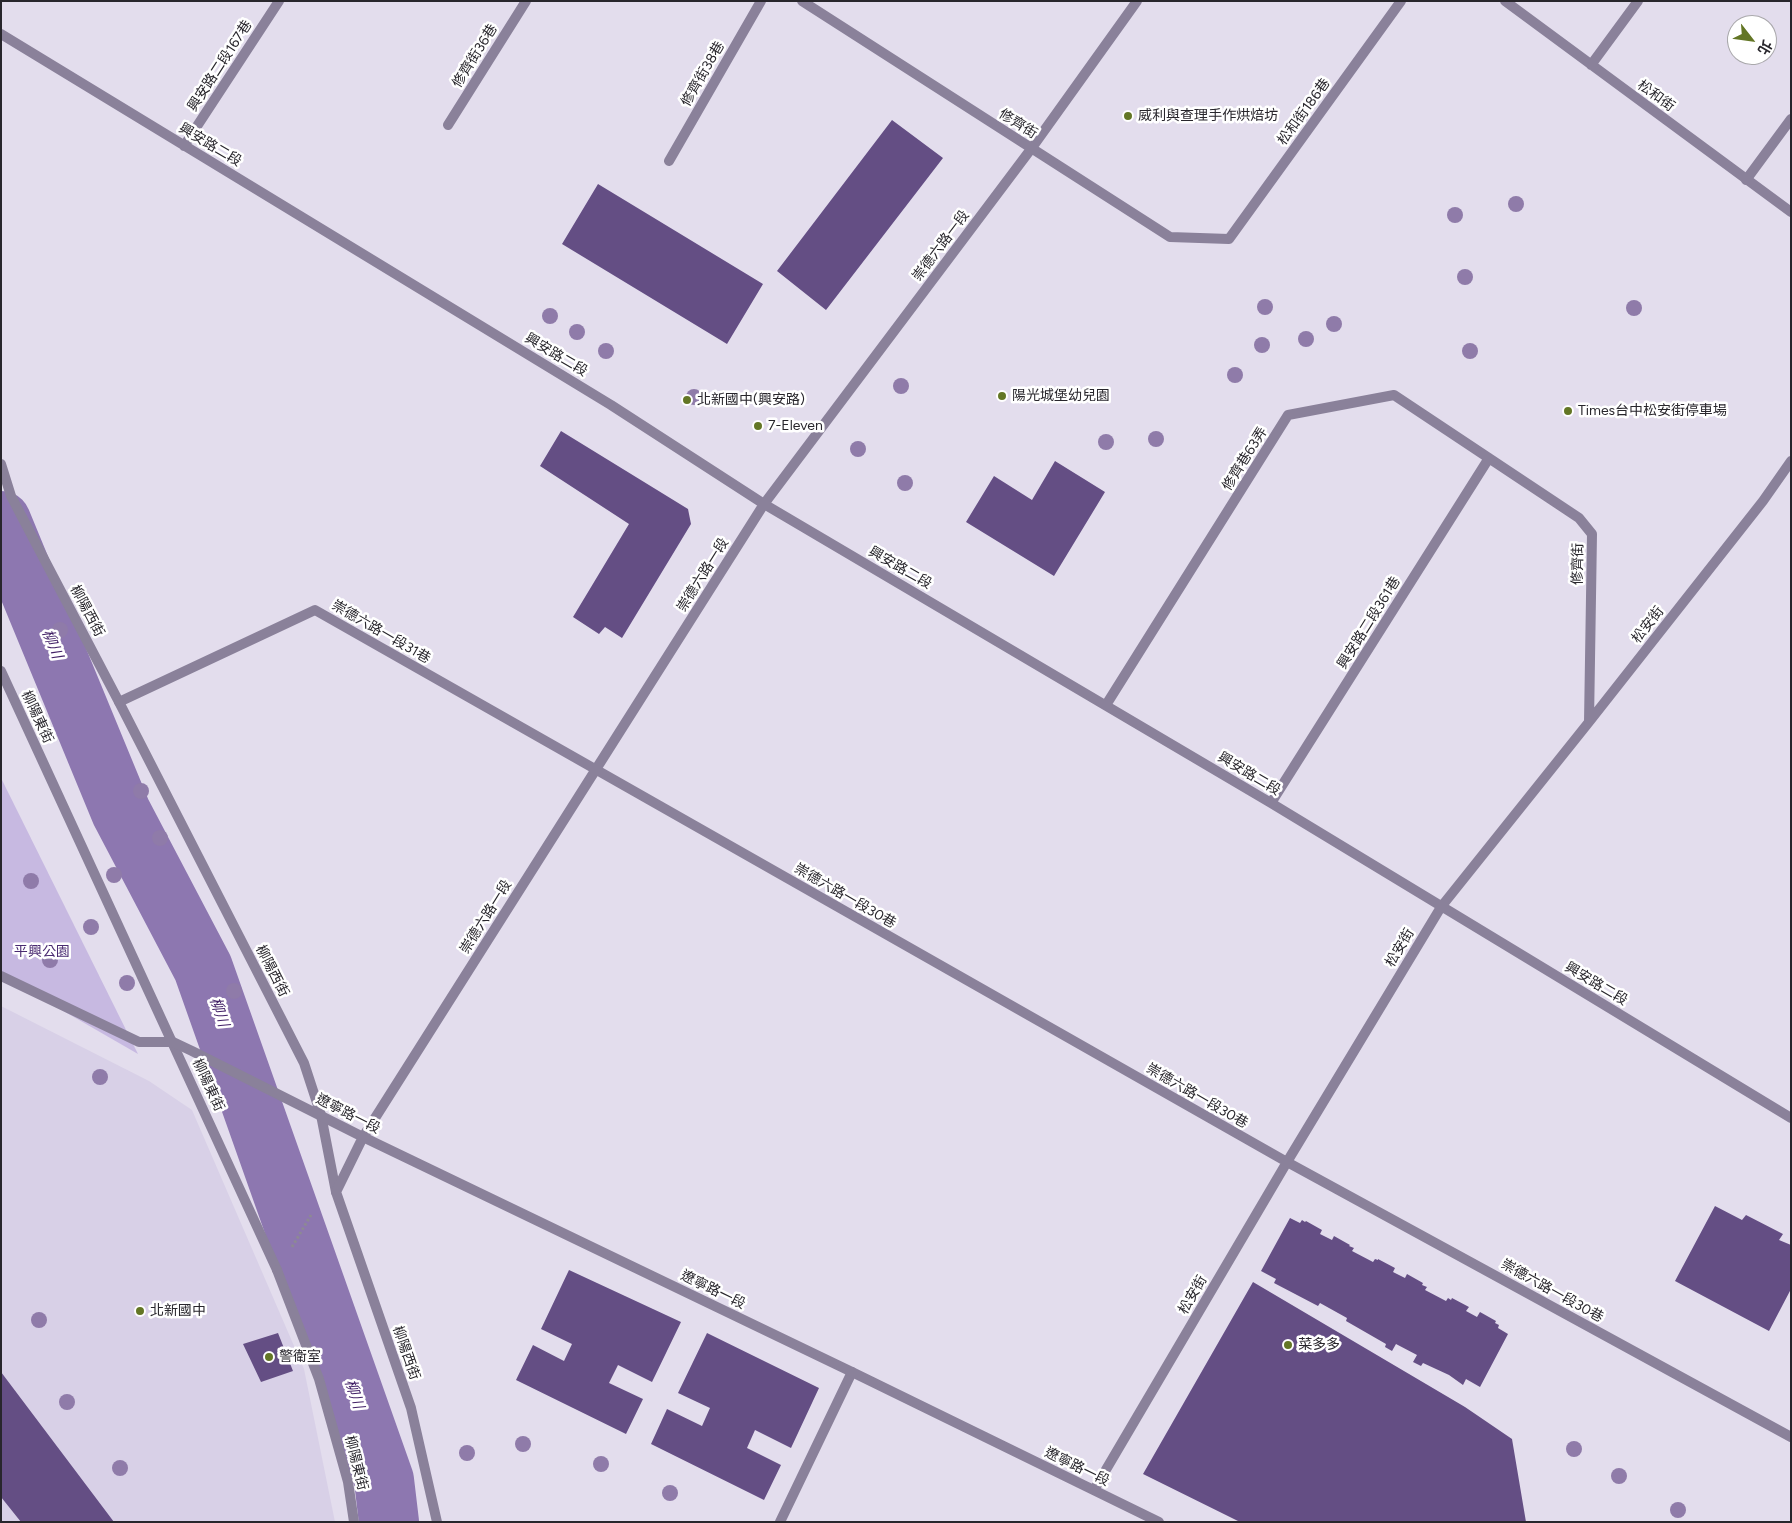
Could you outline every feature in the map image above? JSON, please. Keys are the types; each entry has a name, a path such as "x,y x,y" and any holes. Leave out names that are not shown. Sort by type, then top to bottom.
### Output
{"street":[{"name":"興安路二段167巷","path":"184,146 279,1"},
{"name":"修齊街36巷","path":"448,125 526,1"},
{"name":"修齊街38巷","path":"668,161 761,1"},
{"name":"修齊街","path":"802,1 1170,238 1229,239"},
{"name":"崇德六路一段","path":"336,1192 362,1138 764,504 1031,149 1137,1"},
{"name":"松和街186巷","path":"1229,239 1401,1"},
{"name":"松和街","path":"1505,1 1791,212"},
{"path":"1591,65 1638,1"},
{"name":"興安路二段","path":"1,34 611,405 764,504 1271,803 1791,1118"},
{"path":"1746,180 1791,119"},
{"name":"修齊巷63弄","path":"1106,705 1288,415 1394,395 1489,458"},
{"name":"修齊街","path":"1489,458 1579,518 1592,534 1589,722"},
{"name":"興安路二段361巷","path":"1271,803 1489,458"},
{"name":"松安街","path":"1094,1490 1287,1162 1441,907 1763,501 1791,461"},
{"name":"柳陽西街","path":"1,464 11,496 304,1063 321,1115 336,1192 411,1408 437,1522"},
{"name":"崇德六路一段31巷","path":"119,702 315,610 595,770"},
{"name":"柳陽東街","path":"1,671 277,1270 319,1379 348,1482 354,1522"},
{"name":"崇德六路一段30巷","path":"595,770 1287,1162 1791,1437"},
{"path":"1,976 139,1042 173,1042"},
{"name":"遼寧路一段","path":"173,1042 321,1115 362,1138 852,1372 1159,1522"},
{"path":"780,1522 852,1372"}],"path":[{"path":"277,1270 311,1215"}],"shaded area":[{"name":"北新國中","path":"1,1006 149,1081 192,1110 304,1369 335,1522 1,1522"}],"green space":[{"name":"平興公園","path":"1,778 138,1054 1,975"}],"building":[{"path":"892,120 943,158 826,310 777,271"},
{"path":"598,184 763,284 727,344 562,244"},
{"path":"561,431 688,509 691,524 622,638 605,627 599,634 573,617 629,524 540,466"},
{"path":"1055,461 1105,492 1054,576 966,522 994,476 1032,500"},
{"path":"1715,1206 1742,1220 1746,1215 1783,1234 1779,1240 1791,1245 1791,1289 1769,1331 1675,1281"},
{"path":"1290,1218 1300,1223 1302,1220 1306,1221 1322,1230 1320,1234 1332,1240 1334,1236 1354,1248 1352,1251 1373,1262 1375,1259 1378,1259 1395,1268 1393,1272 1405,1278 1407,1274 1423,1283 1422,1285 1427,1287 1425,1290 1446,1301 1448,1298 1451,1300 1452,1298 1469,1307 1466,1311 1477,1317 1480,1312 1496,1321 1495,1323 1499,1325 1498,1328 1508,1334 1480,1387 1466,1379 1463,1385 1449,1375 1423,1363 1421,1366 1413,1362 1417,1355 1396,1344 1392,1351 1385,1347 1386,1344 1346,1321 1347,1318 1320,1303 1318,1306 1274,1283 1276,1279 1261,1271"},
{"path":"569,1270 681,1322 652,1382 618,1365 609,1383 643,1399 626,1434 516,1380 533,1345 564,1361 572,1344 541,1329"},
{"name":"菜多多","path":"1253,1282 1465,1407 1512,1439 1526,1522 1240,1522 1143,1474"},
{"name":"警衛室","path":"278,1333 293,1371 261,1382 243,1344"},
{"path":"707,1333 819,1388 791,1448 755,1430 747,1448 781,1465 764,1500 651,1444 667,1409 702,1426 710,1408 678,1393"},
{"path":"1,1372 114,1522 21,1522 1,1497"}],"waterway":[{"name":"柳川","path":"1,521 121,812 203,968 384,1480 389,1522"}],"place":[{"name":"威利與查理手作烘焙坊","path":"1128,116"},
{"name":"陽光城堡幼兒園","path":"1002,396"},
{"name":"北新國中(興安路)","path":"687,400"},
{"name":"Times台中松安街停車場","path":"1568,411"},
{"name":"7-Eleven","path":"758,426"},
{"name":"北新國中","path":"140,1311"},
{"name":"菜多多","path":"1288,1345"},
{"name":"警衛室","path":"269,1357"}]}
